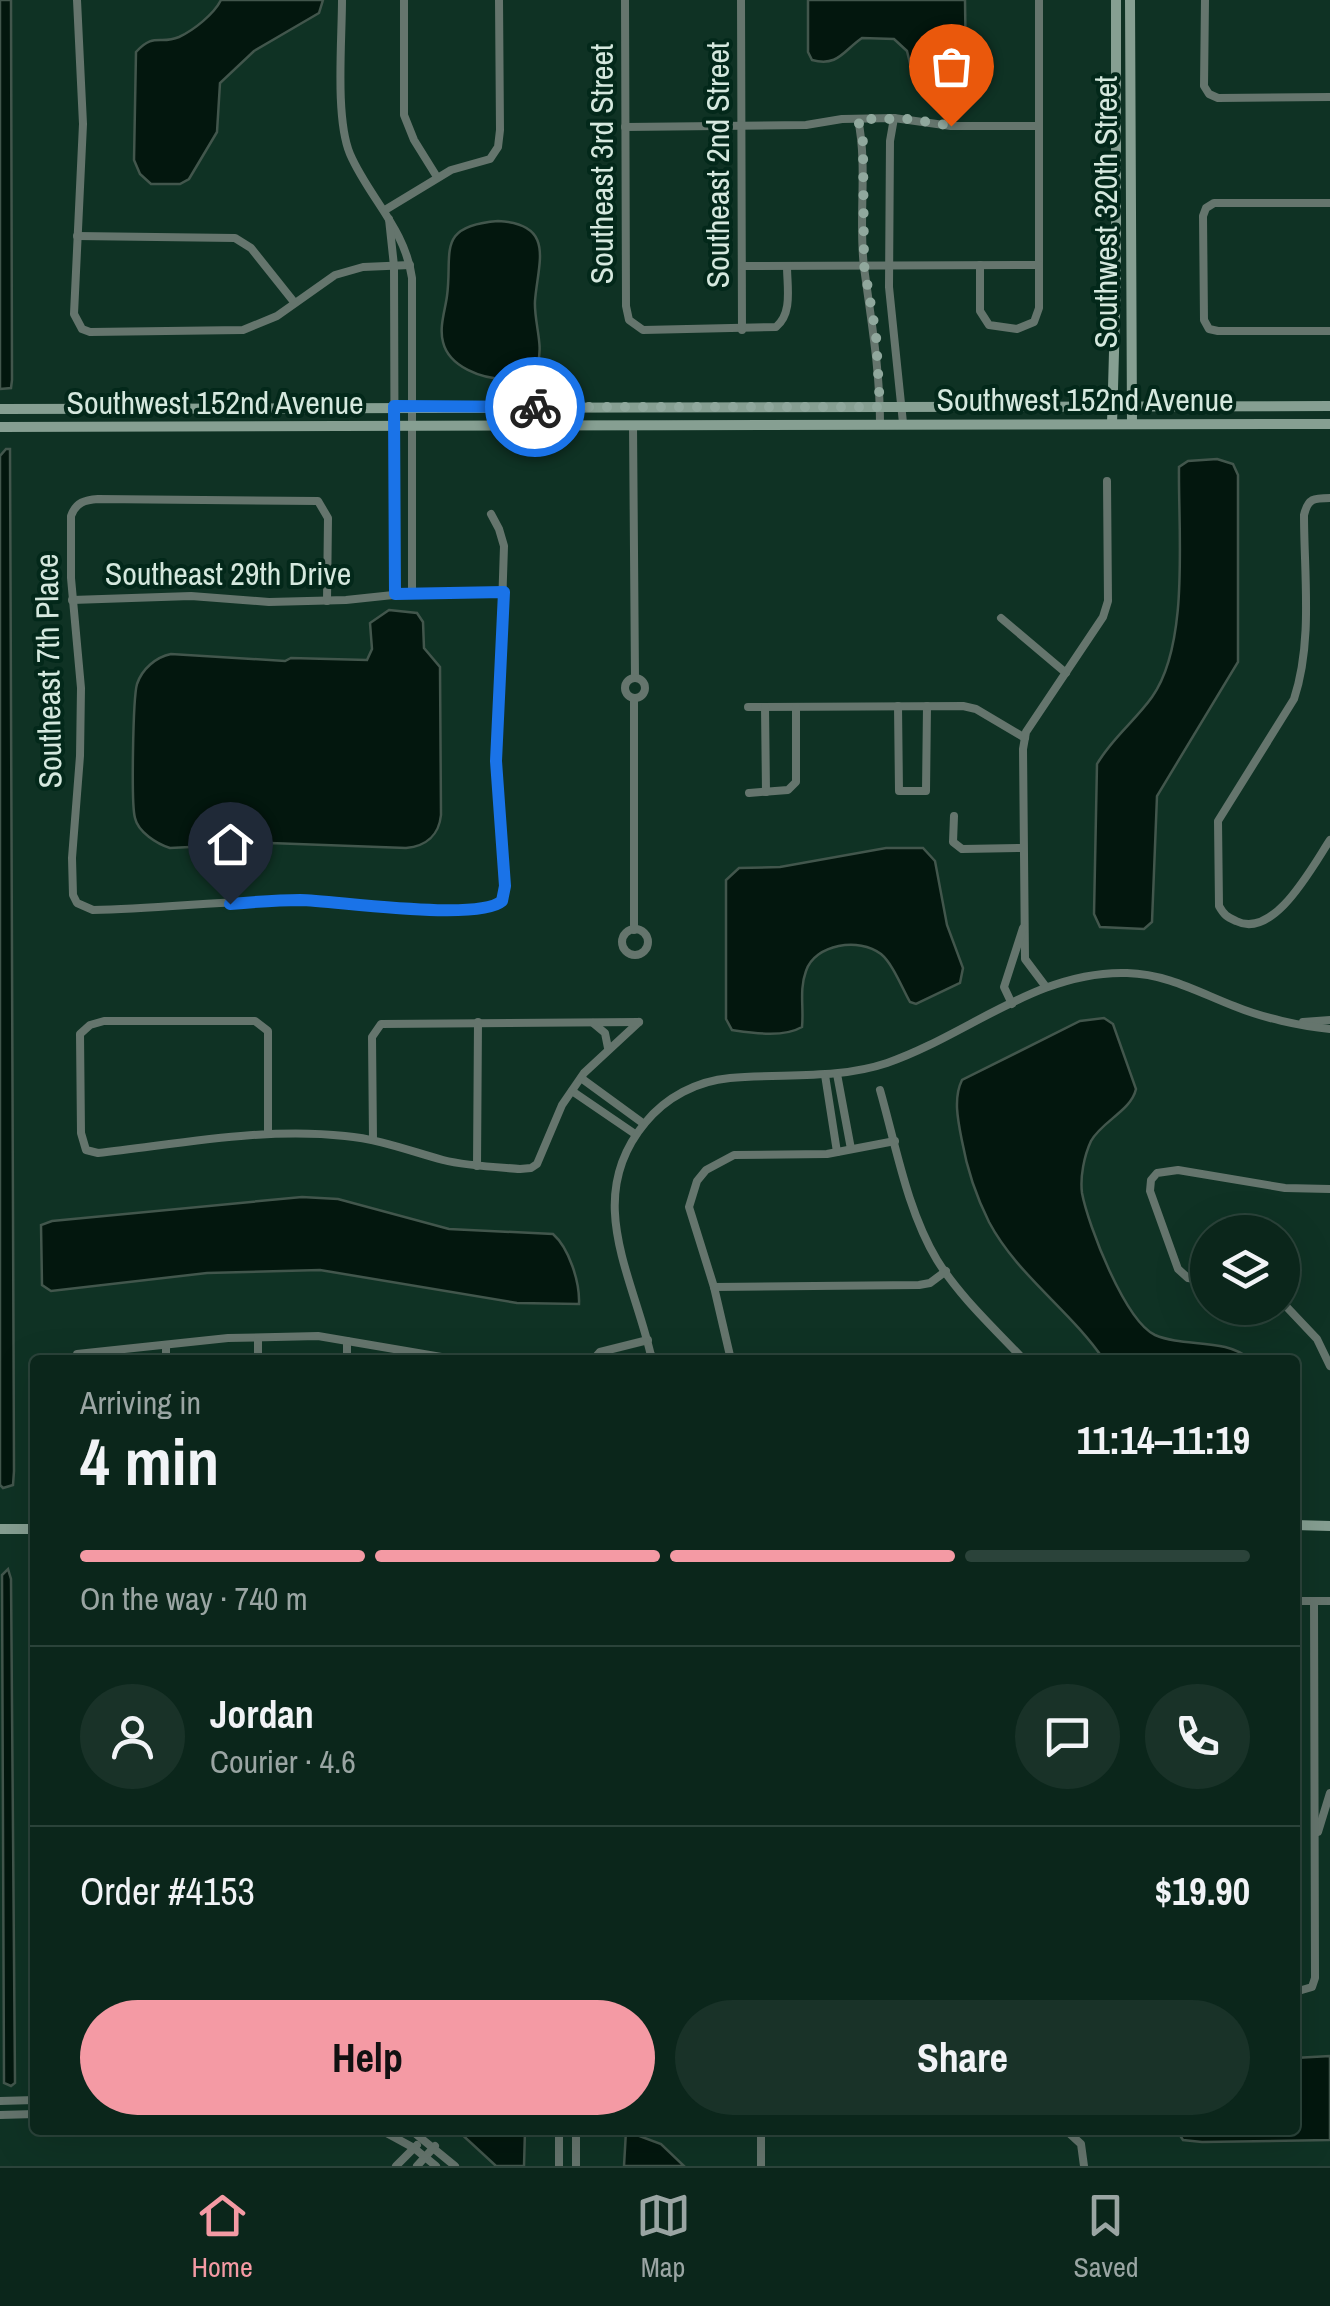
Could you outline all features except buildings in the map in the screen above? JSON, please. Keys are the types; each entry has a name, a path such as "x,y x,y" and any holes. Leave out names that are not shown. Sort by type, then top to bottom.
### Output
{"street":[{"path":"78,0 83,124 74,316 80,327 88,332 234,331 265,323 323,281 344,272 410,265"},
{"path":"342,0 346,140 356,164 395,225 410,265 414,406 412,593"},
{"path":"404,0 404,115 437,177"},
{"path":"387,214 437,177 494,154 500,130 499,0"},
{"name":"Southeast 3rd Street","path":"625,0 627,316 643,330 742,330"},
{"name":"Southeast 2nd Street","path":"742,0 742,330"},
{"path":"980,265 980,311 988,325 1018,329 1034,322 1039,312 1039,0"},
{"name":"Southwest 320th Street","path":"1112,424 1116,0"},
{"name":"Southwest 320th Street","path":"1130,0 1132,424"},
{"path":"1205,0 1204,86 1209,94 1218,98 1330,97"},
{"path":"626,127 806,125 894,118 951,126 1039,126"},
{"path":"894,118 890,141 890,265 903,423"},
{"path":"858,119 863,142 864,265 880,423"},
{"path":"1330,202 1214,203 1203,216 1204,320 1209,328 1218,332 1330,331"},
{"path":"387,214 394,266 395,594"},
{"path":"77,236 240,240 251,248 294,302"},
{"path":"742,266 1039,265"},
{"path":"742,330 771,329 783,322 787,311 787,266"},
{"path":"870,301 891,298"},
{"path":"394,335 412,335"},
{"name":"Southwest 152nd Avenue","path":"0,410 1330,406"},
{"name":"Southwest 152nd Avenue","path":"0,427 1330,424"},
{"path":"634,425 635,678"},
{"path":"1046,986 1025,959 1025,738 1103,617 1108,601 1107,481"},
{"path":"1330,498 1314,498 1307,503 1302,676 1294,698 1218,821 1219,906 1224,916 1244,926 1263,923 1295,894 1330,840"},
{"name":"Southeast 7th Place","path":"327,601 328,518 318,501 82,502 71,516 72,600 81,688 72,847 77,904 90,910 297,900 448,910 492,907 503,898 505,873 496,741 504,592"},
{"path":"395,503 413,502"},
{"path":"491,514 504,546 504,592"},
{"name":"Southeast 29th Drive","path":"72,600 191,596 269,602 327,601 412,593 504,592"},
{"path":"1001,618 1066,673"},
{"path":"634,698 625,686 635,678"},
{"path":"634,698 644,688 641,680 635,678"},
{"path":"634,698 634,930"},
{"path":"748,706 976,709 1025,738"},
{"path":"765,706 766,792"},
{"path":"749,792 788,790 796,782 796,706"},
{"path":"898,706 898,792 926,791 928,706"},
{"path":"954,816 953,842 962,849 1023,848"},
{"path":"1012,1004 1004,986 1023,928"},
{"path":"1012,958 1025,959"},
{"path":"651,1355 616,1238 613,1213 620,1162 644,1124 679,1094 701,1083 837,1074 885,1064 1046,986 1104,973 1147,974 1192,986 1237,1008 1330,1029"},
{"path":"1299,1023 1330,1020"},
{"path":"268,1134 268,1030 262,1024 104,1021 84,1028 80,1034 81,1133 86,1150 98,1153 268,1134 312,1133 373,1140 446,1161 520,1169 537,1164 549,1129 580,1078 640,1022 380,1024 374,1032 373,1140"},
{"path":"477,1166 478,1022"},
{"path":"589,1022 604,1033 608,1048"},
{"path":"837,1074 851,1150"},
{"path":"825,1075 837,1152"},
{"path":"580,1078 644,1124"},
{"path":"572,1090 635,1134"},
{"path":"880,1090 923,1229 946,1271 1020,1355"},
{"path":"833,1127 846,1125"},
{"path":"730,1355 689,1207 697,1182 706,1170 734,1156 802,1156 894,1141"},
{"path":"1190,1278 1178,1269 1150,1190 1157,1173 1178,1170 1285,1188 1330,1189"},
{"path":"714,1287 919,1285 930,1283 946,1271"},
{"path":"1300,1322 1317,1340 1330,1366"},
{"path":"92,1355 166,1345 318,1336 420,1355"},
{"path":"258,1338 258,1355"},
{"path":"597,1355 648,1340"},
{"path":"347,1341 347,1355"},
{"path":"166,1345 166,1355"},
{"path":"1300,1525 1330,1526"},
{"path":"0,1529 30,1529"},
{"path":"1300,1601 1330,1601"},
{"path":"1300,1991 1312,1988 1315,1978 1314,1601"},
{"path":"1315,1734 1330,1735"},
{"path":"1315,1841 1330,1793"},
{"path":"0,2100 30,2100"},
{"path":"0,2115 30,2114"},
{"path":"390,2135 436,2166"},
{"path":"419,2135 455,2166"},
{"path":"558,2166 560,2135"},
{"path":"576,2135 576,2166"},
{"path":"759,2135 761,2166"},
{"path":"1071,2135 1081,2144 1084,2166"},
{"path":"396,2166 423,2138"},
{"path":"417,2166 434,2146"}],"shaded area":[{"path":"0,0 11,0 12,380 11,388 0,389"},
{"path":"221,0 323,0 319,13 254,51 220,83 217,132 189,179 180,184 151,184 140,174 134,160 136,52 148,42 185,34 209,16"},
{"path":"808,0 965,0 963,82 913,76 907,51 894,39 862,38 834,60 812,60 808,52"},
{"path":"498,221 529,229 536,237 540,259 535,301 538,362 522,376 506,379 487,377 459,365 446,351 442,336 451,244 464,229"},
{"path":"10,449 14,1471 13,1485 3,1488 0,456"},
{"path":"1217,459 1233,464 1238,475 1238,662 1157,796 1152,922 1144,929 1100,927 1094,914 1097,764 1152,697 1172,648 1179,586 1179,467 1188,461"},
{"path":"389,610 417,613 423,622 424,648 440,667 441,815 430,838 406,848 270,843 170,848 144,833 134,809 134,729 137,684 150,664 171,654 285,661 367,660 372,649 370,623"},
{"path":"886,848 923,848 935,861 947,925 963,968 960,983 916,1004 910,1002 881,954 861,946 839,946 818,955 806,971 802,1027 777,1034 732,1030 726,1019 726,880 739,868 780,867"},
{"path":"1104,1018 1113,1024 1136,1089 1128,1104 1091,1141 1082,1180 1092,1227 1120,1292 1143,1326 1155,1335 1217,1345 1244,1355 1100,1355 1014,1259 989,1222 966,1162 958,1118 962,1080 1080,1021"},
{"path":"302,1197 338,1199 449,1229 553,1234 572,1266 579,1304 517,1303 320,1270 207,1273 51,1291 42,1285 41,1225 52,1221"},
{"path":"8,1569 15,2083 11,2086 4,2083 2,1575"},
{"path":"1330,2056 1330,2140 1183,2140 1180,2135 1300,2135 1300,2058"},
{"path":"462,2135 525,2135 524,2166 496,2166"},
{"path":"626,2135 637,2135 661,2144 684,2166 624,2166"}],"way so far":[{"path":"535,407 880,407 876,335 864,265 863,142 858,119 911,119 951,126"}],"route":[{"path":"230,904 297,900 448,910 492,907 502,901 504,854 496,741 504,592 395,594 394,406 535,407"}]}
